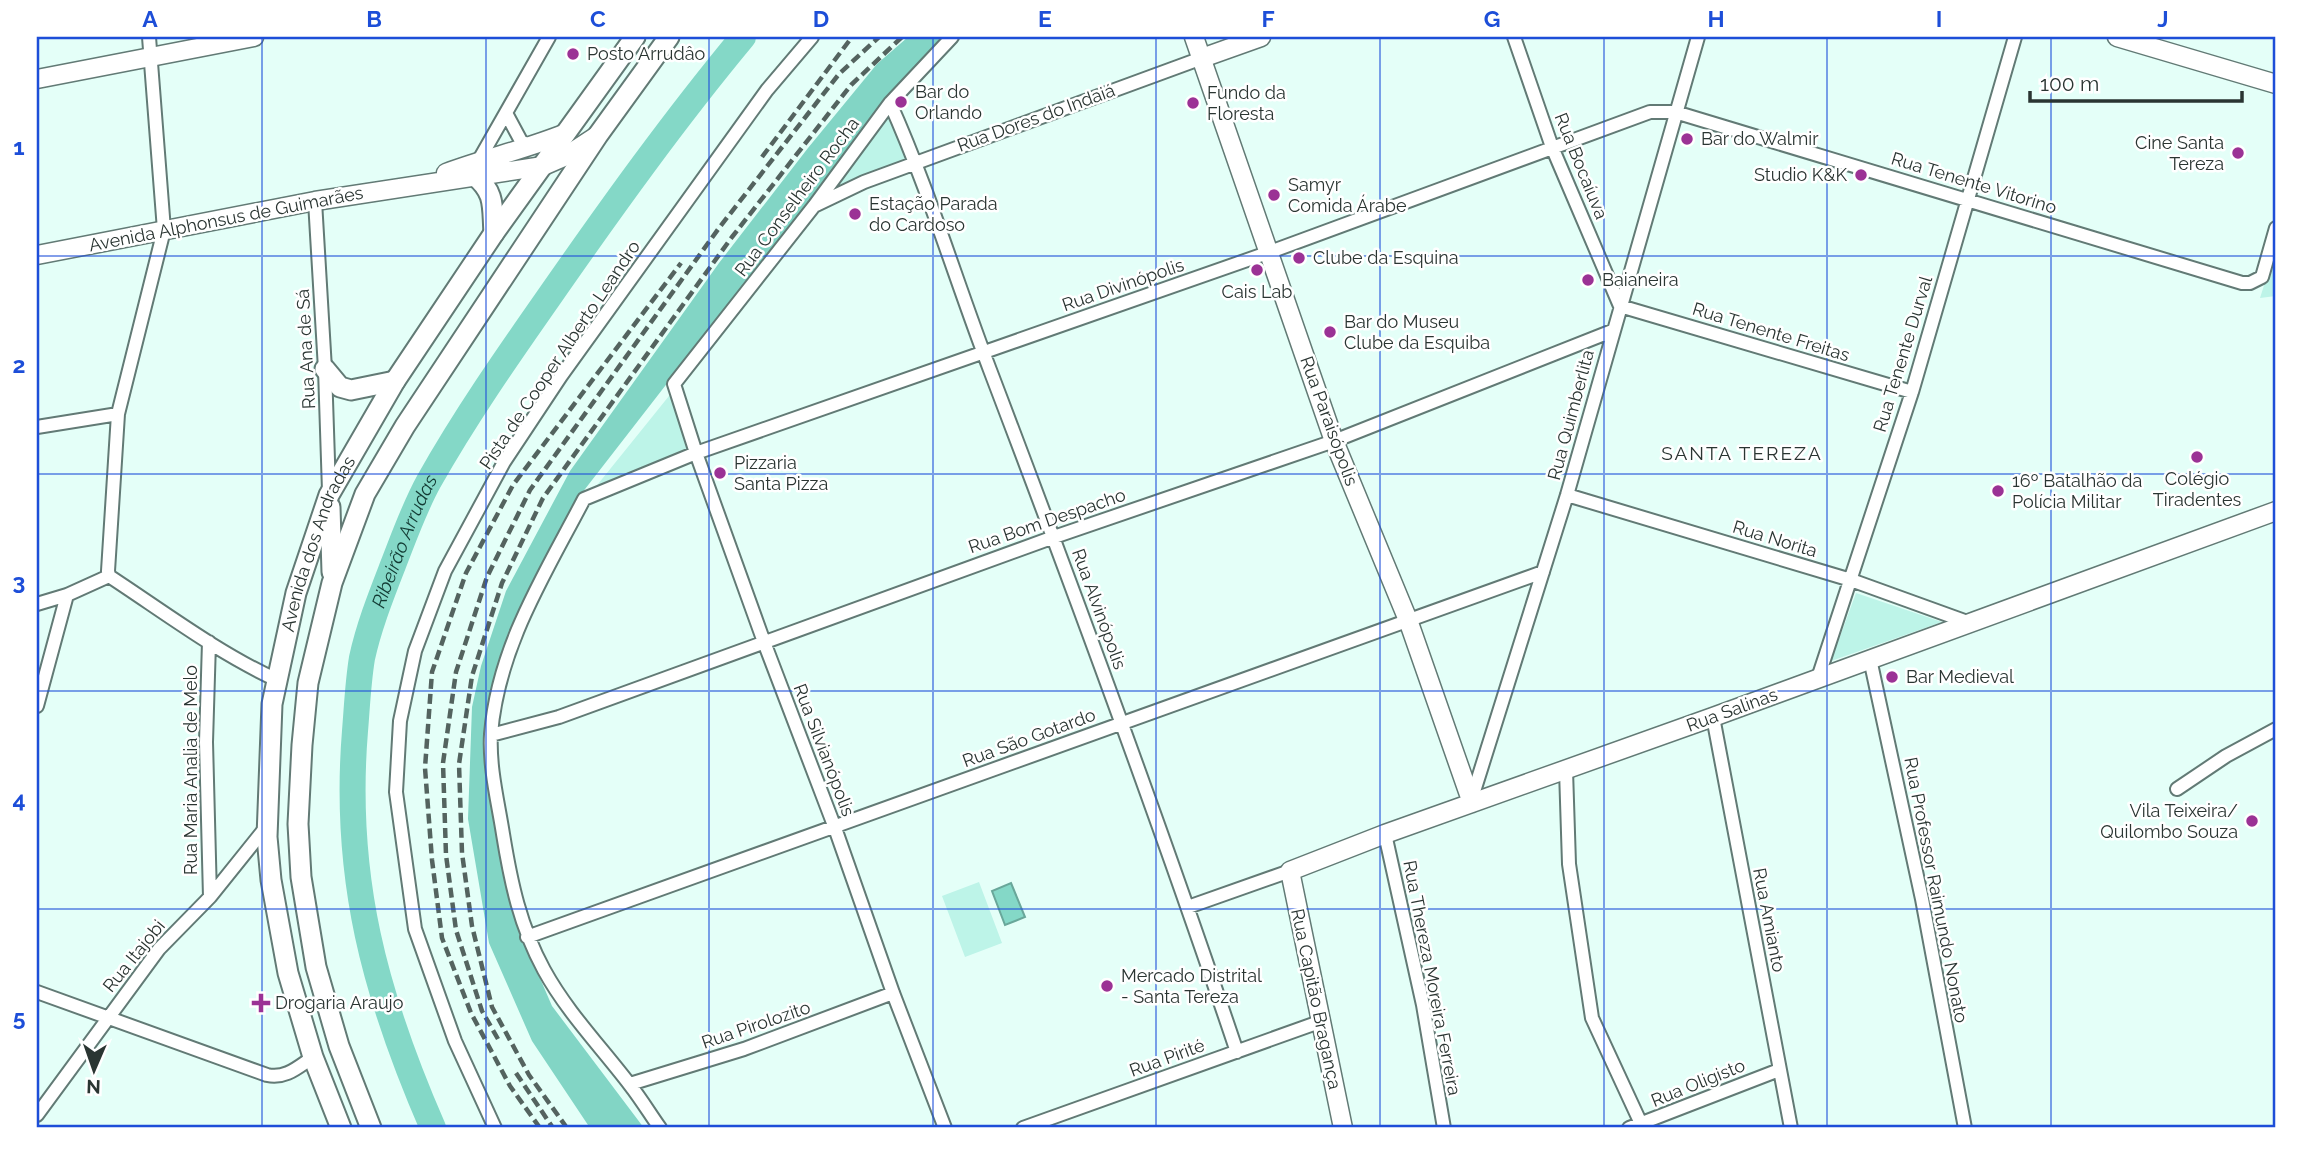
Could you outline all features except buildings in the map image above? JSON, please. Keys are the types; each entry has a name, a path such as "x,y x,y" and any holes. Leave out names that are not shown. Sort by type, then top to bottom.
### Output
{"main road":[{"name":"Avenida dos Andradas","path":"341,1128 297,1007 271,880 267,826 272,704 296,593 329,495 395,381 494,233 635,37"},
{"name":"Avenida dos Andradas","path":"371,1128 339,1046 316,967 301,877 298,824 308,683 332,583 365,494 405,426 598,135 669,37"},
{"path":"477,168 492,198 494,233"},
{"path":"325,369 341,387 351,390 395,381"},
{"path":"329,495 332,583"}],"street":[{"path":"149,37 163,230 118,414 108,571 110,576 209,642 277,680"},
{"path":"37,79 254,37"},
{"path":"477,168 549,37"},
{"name":"Pista de Cooper Alberto Leandro","path":"495,1128 454,1041 415,929 397,792 401,721 415,650 445,571 504,462 568,367 751,112 812,37"},
{"name":"Rua Conselheiro Rocha","path":"674,384 814,206 890,103 952,37"},
{"name":"Rua Paraisópolis","path":"1194,37 1334,441 1408,620 1472,802"},
{"name":"Rua Dores do Indaiá","path":"814,206 864,182 916,162 1261,37"},
{"name":"Rua Bocaíuva","path":"1514,37 1552,147 1619,306"},
{"name":"Rua Quimberlita","path":"1472,802 1567,495 1698,37"},
{"name":"Rua Tenente Durval","path":"1818,678 1912,392 2015,37"},
{"path":"2117,37 2276,84"},
{"name":"Rua Alvinópolis","path":"890,103 916,162 983,352 1054,537 1188,907 1237,1052"},
{"name":"Rua Divinópolis","path":"491,735 506,656 522,617 584,499 696,453 1270,252 1650,112 1675,112"},
{"name":"Rua Tenente Vitorino","path":"1675,112 2242,283 2250,283 2262,277 2276,228"},
{"path":"506,113 521,141 531,148"},
{"name":"Avenida Alphonsus de Guimarães","path":"37,255 416,184 477,168 566,133"},
{"name":"Avenida Alphonsus de Guimarães","path":"477,168 543,166 566,156 598,135"},
{"name":"Rua Ana de Sá","path":"315,201 329,495"},
{"name":"Rua Tenente Freitas","path":"1619,306 1912,392"},
{"name":"Rua Bom Despacho","path":"491,735 559,717 1054,537 1334,441 1612,331"},
{"name":"Rua Silvianópolis","path":"674,384 764,642 945,1128"},
{"path":"37,427 118,414"},
{"name":"Rua Norita","path":"1567,495 1851,580 1970,623"},
{"name":"Rua Salinas","path":"1188,907 2276,511"},
{"name":"Rua São Gotardo","path":"527,937 1543,572"},
{"path":"37,604 67,596 110,576"},
{"path":"37,706 67,596"},
{"name":"Rua Maria Analia de Melo","path":"209,642 206,742 210,897"},
{"name":"Rua Professor Raimundo Nonato","path":"1870,659 1922,899 1965,1128"},
{"name":"Rua Amianto","path":"1713,717 1791,1128"},
{"path":"2177,789 2226,755 2276,729"},
{"path":"491,735 494,774 512,891 527,937 545,972 569,1007 660,1128"},
{"path":"1566,770 1569,864 1592,1018 1638,1127"},
{"name":"Rua Itajobi","path":"37,1115 159,948 210,897 267,826"},
{"name":"Rua Thereza Moreira Ferreira","path":"1385,834 1423,1005 1444,1128"},
{"name":"Rua Capitão Bragança","path":"1290,871 1343,1128"},
{"path":"37,992 276,1077 287,1074 313,1057"},
{"name":"Rua Pirolozito","path":"629,1084 744,1049 893,993"},
{"name":"Rua Pirité","path":"1023,1128 1322,1021"},
{"name":"Rua Oligisto","path":"1638,1127 1779,1070"}],"shaded area":[{"path":"908,37 943,37 887,100 575,502 504,650 488,734 503,864 520,932 552,1006 644,1128 590,1128 532,1041 489,943 468,819 472,707 481,666 506,591 570,471 719,263 808,148 877,64"},
{"path":"890,112 910,157 824,197"},
{"path":"2276,248 2276,296 2260,298"},
{"path":"673,391 692,452 590,494"},
{"path":"1856,593 1942,622 1831,661"},
{"path":"979,882 1002,943 965,957 942,896"},
{"path":"1011,883 1025,917 1005,925 992,891"}],"waterway":[{"name":"Ribeirão Arrudas","path":"433,1128 395,1031 380,983 359,886 353,785 360,676 368,634 414,512 457,434 619,198 743,37"}],"railway":[{"path":"762,157 852,37"},
{"path":"498,1039 482,1011 456,930 446,855 443,763 456,672 487,577 530,490 719,228 839,74 879,37"},
{"path":"567,1128 529,1075 492,1007 472,926 462,853 459,764 472,676 502,583 543,498 732,237 851,85 902,37"},
{"path":"540,1128 510,1086 471,1013 442,938 432,860 425,768 432,672 466,573 513,485 681,263"},
{"path":"516,1073 553,1128"}],"place":[{"name":"Posto Arrudâo","path":"573,54"},
{"name":"Bar do Orlando","path":"901,102"},
{"name":"Fundo da Floresta","path":"1193,103"},
{"name":"Bar do Walmir","path":"1687,139"},
{"name":"Cine Santa Tereza","path":"2238,153"},
{"name":"Studio K&K","path":"1861,175"},
{"name":"Samyr Comida Árabe","path":"1274,195"},
{"name":"Estação Parada do Cardoso","path":"855,214"},
{"name":"Clube da Esquina","path":"1299,258"},
{"name":"Cais Lab","path":"1257,270"},
{"name":"Baianeira","path":"1588,280"},
{"name":"Bar do Museu Clube da Esquiba","path":"1330,332"},
{"name":"Colégio Tiradentes","path":"2197,457"},
{"name":"Pizzaria Santa Pizza","path":"720,473"},
{"name":"16º Batalhão da Polícia Militar","path":"1998,491"},
{"name":"Bar Medieval","path":"1892,677"},
{"name":"Vila Teixeira/ Quilombo Souza","path":"2252,821"},
{"name":"Mercado Distrital - Santa Tereza","path":"1107,986"},
{"name":"Drogaria Araujo","path":"261,1003"}],"district":[{"name":"SANTA TEREZA","path":"1742,453"}]}
